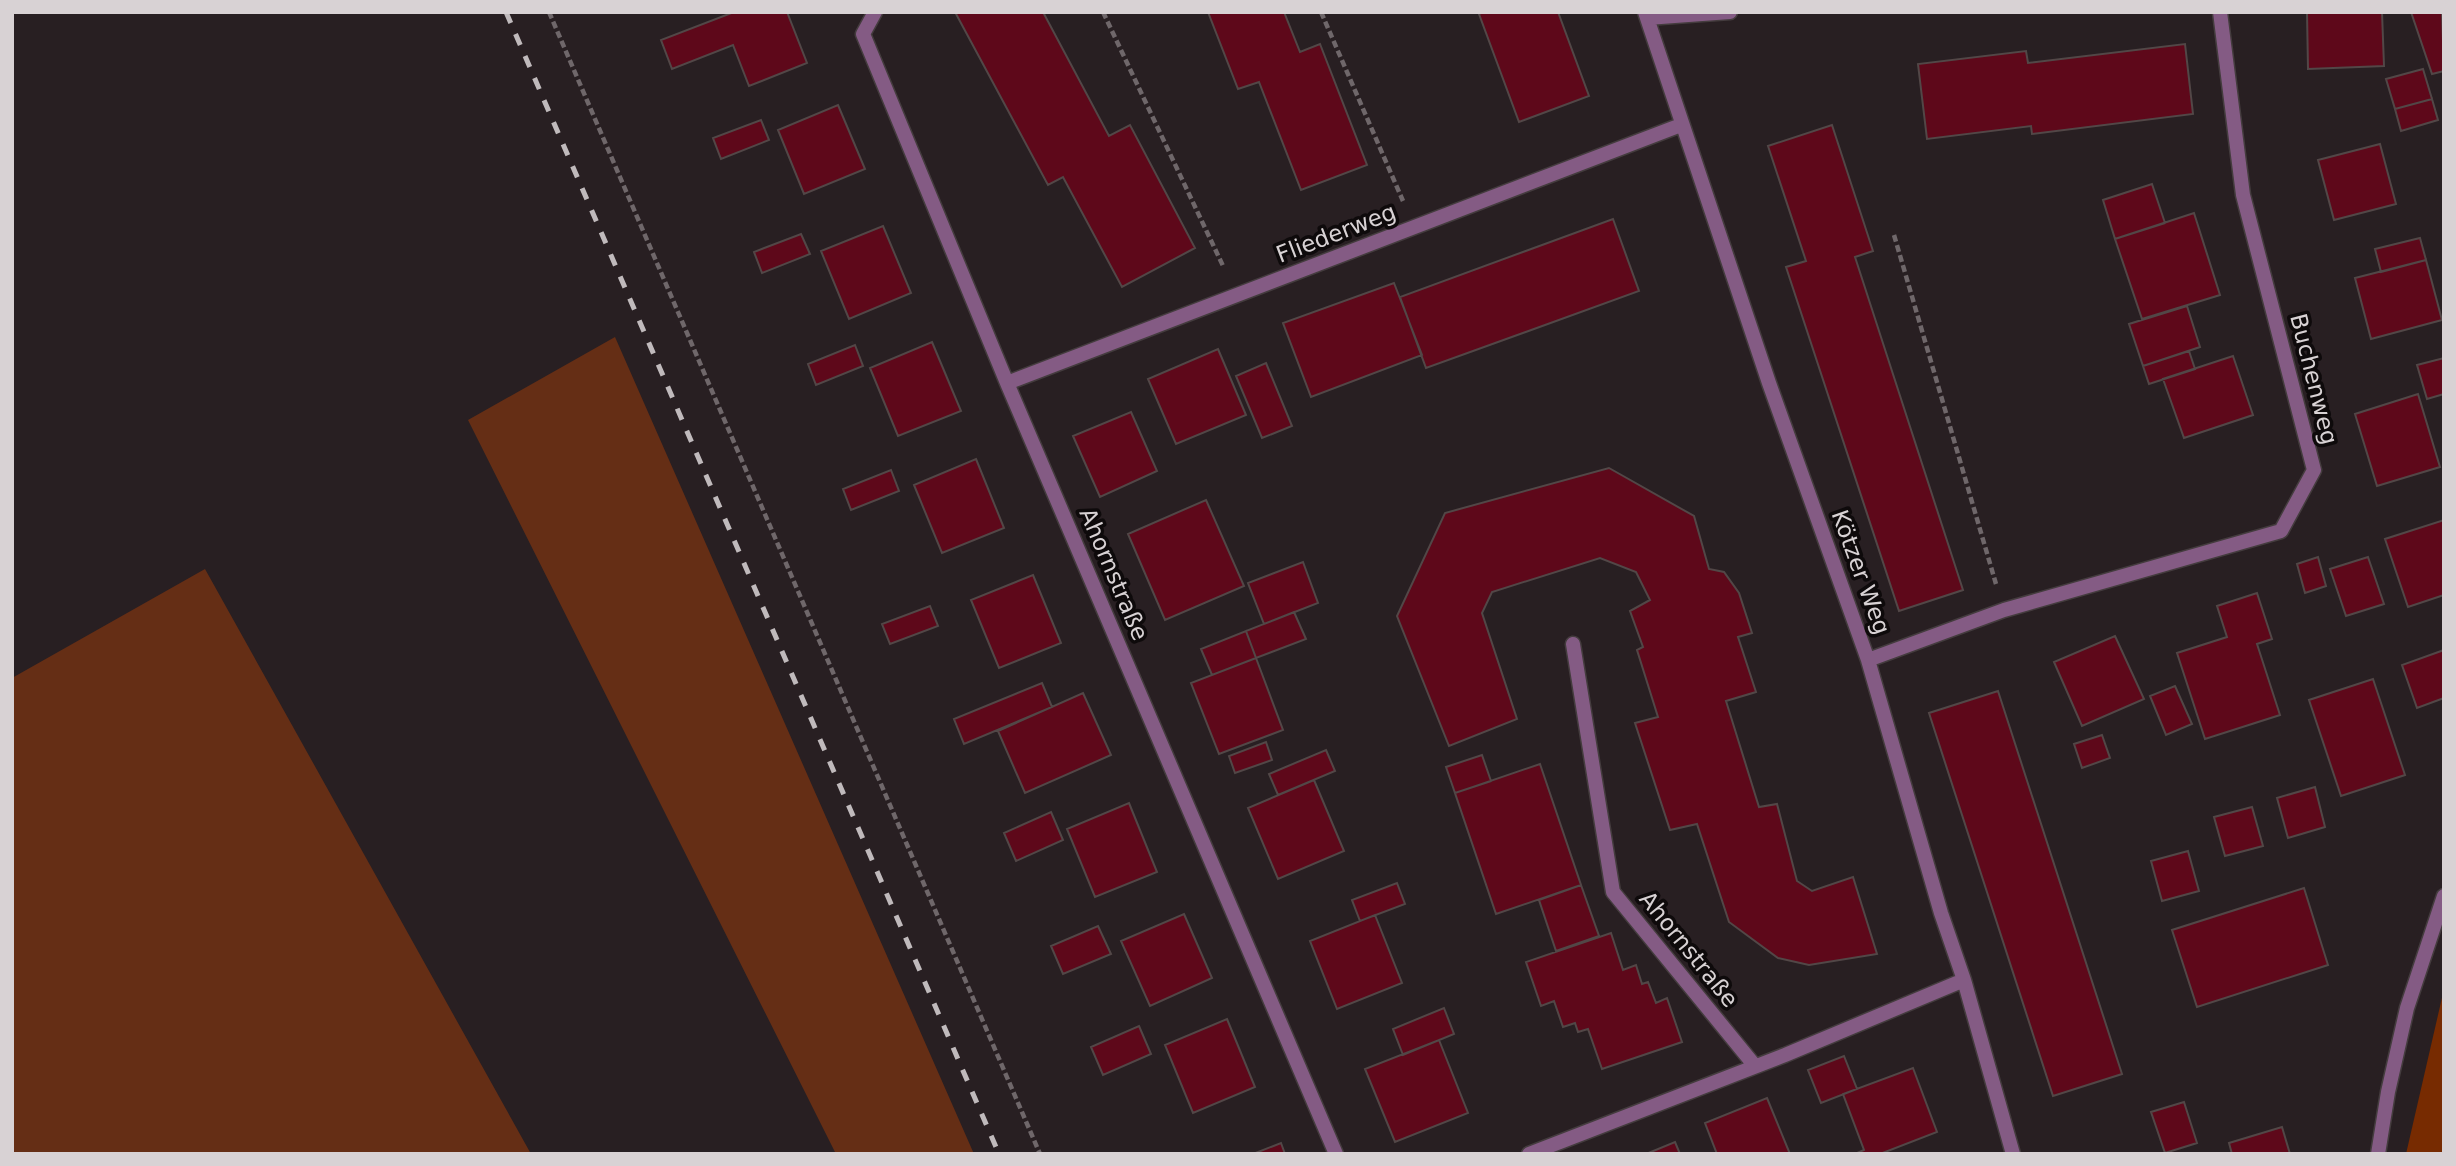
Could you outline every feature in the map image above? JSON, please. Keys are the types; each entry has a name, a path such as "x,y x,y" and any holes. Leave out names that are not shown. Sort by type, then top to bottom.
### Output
{"street":[{"name":"Ahornstraße","path":"875,12 863,34 1007,383 1336,1154"},
{"path":"1646,15 1730,12"},
{"name":"Buchenweg","path":"1868,660 2004,610 2281,531 2314,470 2243,195 2220,12"},
{"name":"Kötzer Weg","path":"1646,15 1868,660 2013,1154"},
{"name":"Fliederweg","path":"1007,383 1682,125"},
{"name":"Ahornstraße","path":"1573,645 1613,892 1755,1066"},
{"path":"2378,1154 2388,1092 2407,1009 2444,895"},
{"path":"1529,1154 1755,1066 1964,980"}],"path":[{"path":"549,12 1041,1154"},
{"path":"1103,12 1237,295"},
{"path":"1321,12 1414,227"},
{"path":"1894,235 2004,610"}],"shaded area":[{"path":"615,337 974,1154 836,1154 468,420"},
{"path":"205,569 531,1154 12,1154 12,678"},
{"path":"2444,989 2444,1154 2406,1154"}],"building":[{"path":"734,12 787,12 807,63 749,86 733,45 672,69 661,40"},
{"path":"955,12 1043,12 1109,136 1130,125 1195,248 1122,287 1063,177 1048,185"},
{"path":"1208,12 1284,12 1300,52 1320,44 1367,165 1301,190 1259,82 1238,89"},
{"path":"1558,12 1589,96 1519,122 1479,14"},
{"path":"2307,12 2382,12 2384,66 2308,69"},
{"path":"2411,12 2442,12 2444,71 2432,74"},
{"path":"2185,44 2193,114 2032,134 2031,126 1927,139 1918,64 2026,51 2028,63"},
{"path":"2423,69 2432,99 2395,109 2386,79"},
{"path":"2432,99 2438,120 2401,131 2395,109"},
{"path":"838,105 865,169 804,194 778,130"},
{"path":"761,120 769,140 721,159 713,138"},
{"path":"1832,125 1873,251 1855,257 1963,590 1899,611 1786,267 1806,261 1768,146"},
{"path":"2380,144 2396,204 2334,220 2318,160"},
{"path":"2152,184 2165,223 2115,239 2103,200"},
{"path":"2194,213 2220,295 2142,319 2115,239"},
{"path":"1613,219 1639,291 1426,368 1400,297"},
{"path":"883,226 911,293 849,319 821,251"},
{"path":"801,234 810,254 762,273 754,252"},
{"path":"2420,238 2426,260 2381,272 2375,249"},
{"path":"2426,260 2442,320 2371,339 2355,278"},
{"path":"1394,283 1422,355 1311,397 1283,323"},
{"path":"2187,306 2200,347 2143,366 2129,324"},
{"path":"932,342 961,411 898,436 870,368"},
{"path":"855,345 863,366 816,385 808,364"},
{"path":"1218,349 1246,415 1176,444 1148,379"},
{"path":"2189,351 2195,369 2149,384 2143,366"},
{"path":"2233,356 2253,415 2184,438 2163,379"},
{"path":"2444,358 2444,394 2427,399 2417,365"},
{"path":"1266,363 1292,426 1262,438 1236,376"},
{"path":"2418,394 2440,467 2377,486 2355,414"},
{"path":"1131,412 1157,471 1100,497 1073,436"},
{"path":"976,459 1004,528 942,553 914,485"},
{"path":"1609,468 1694,516 1709,569 1724,572 1739,593 1752,633 1738,637 1756,692 1726,701 1759,807 1777,804 1797,881 1812,891 1853,877 1877,954 1809,965 1778,958 1729,922 1697,824 1670,830 1635,723 1658,717 1637,650 1643,647 1630,611 1650,600 1636,572 1600,558 1492,592 1482,613 1517,719 1449,746 1397,616 1445,513"},
{"path":"891,470 899,491 851,510 843,489"},
{"path":"1206,500 1244,586 1165,620 1128,534"},
{"path":"2444,520 2444,595 2408,607 2385,539"},
{"path":"2318,557 2326,586 2305,593 2297,564"},
{"path":"2368,557 2384,604 2346,616 2330,569"},
{"path":"1303,562 1318,603 1264,624 1248,583"},
{"path":"1033,575 1061,643 999,668 971,600"},
{"path":"2257,593 2272,639 2257,644 2280,715 2205,739 2177,653 2227,637 2217,606"},
{"path":"930,606 938,626 890,644 882,624"},
{"path":"1294,612 1306,639 1256,658 1246,631"},
{"path":"1246,631 1256,658 1212,675 1201,649"},
{"path":"2115,636 2144,699 2082,726 2054,662"},
{"path":"2444,650 2444,698 2417,708 2402,665"},
{"path":"1256,658 1283,730 1219,754 1191,683"},
{"path":"2373,679 2405,775 2341,796 2309,700"},
{"path":"1042,683 1052,707 964,744 954,719"},
{"path":"2175,686 2192,724 2166,735 2150,696"},
{"path":"1998,691 2122,1074 2053,1096 1929,713"},
{"path":"1083,693 1111,755 1025,793 998,731"},
{"path":"2102,735 2110,758 2082,768 2074,744"},
{"path":"1266,742 1272,760 1235,773 1229,756"},
{"path":"1326,750 1335,771 1278,795 1269,774"},
{"path":"1482,755 1491,781 1455,793 1446,767"},
{"path":"1540,764 1581,885 1496,914 1455,793"},
{"path":"1314,780 1344,851 1278,879 1248,808"},
{"path":"2315,787 2325,827 2288,838 2277,798"},
{"path":"1129,803 1157,872 1095,897 1067,829"},
{"path":"2252,807 2263,846 2225,856 2214,817"},
{"path":"1051,812 1063,840 1016,861 1004,833"},
{"path":"2188,851 2199,891 2162,901 2151,861"},
{"path":"1397,883 1405,904 1360,921 1352,900"},
{"path":"1581,885 1599,936 1556,951 1539,900"},
{"path":"2304,888 2328,965 2197,1007 2172,930"},
{"path":"1184,914 1212,978 1150,1006 1121,941"},
{"path":"1375,915 1402,983 1337,1009 1310,941"},
{"path":"1098,926 1111,954 1063,974 1051,946"},
{"path":"1611,933 1623,970 1636,965 1642,984 1648,982 1656,1003 1667,998 1682,1042 1602,1069 1588,1029 1578,1032 1575,1023 1563,1027 1554,1001 1541,1006 1526,962"},
{"path":"1444,1008 1454,1034 1403,1055 1393,1029"},
{"path":"1227,1019 1255,1087 1193,1113 1165,1045"},
{"path":"1139,1026 1151,1054 1103,1075 1091,1047"},
{"path":"1439,1040 1468,1113 1395,1142 1365,1069"},
{"path":"1844,1056 1857,1089 1821,1103 1808,1070"},
{"path":"1913,1068 1937,1132 1880,1154 1855,1154 1864,1150 1843,1094"},
{"path":"1767,1098 1790,1154 1717,1154 1705,1123"},
{"path":"2184,1102 2197,1143 2165,1153 2151,1112"},
{"path":"2282,1127 2290,1154 2232,1154 2229,1143"},
{"path":"1675,1142 1680,1154 1646,1154"},
{"path":"1281,1143 1285,1154 1253,1154"}],"railway":[{"path":"506,12 999,1154"}]}
